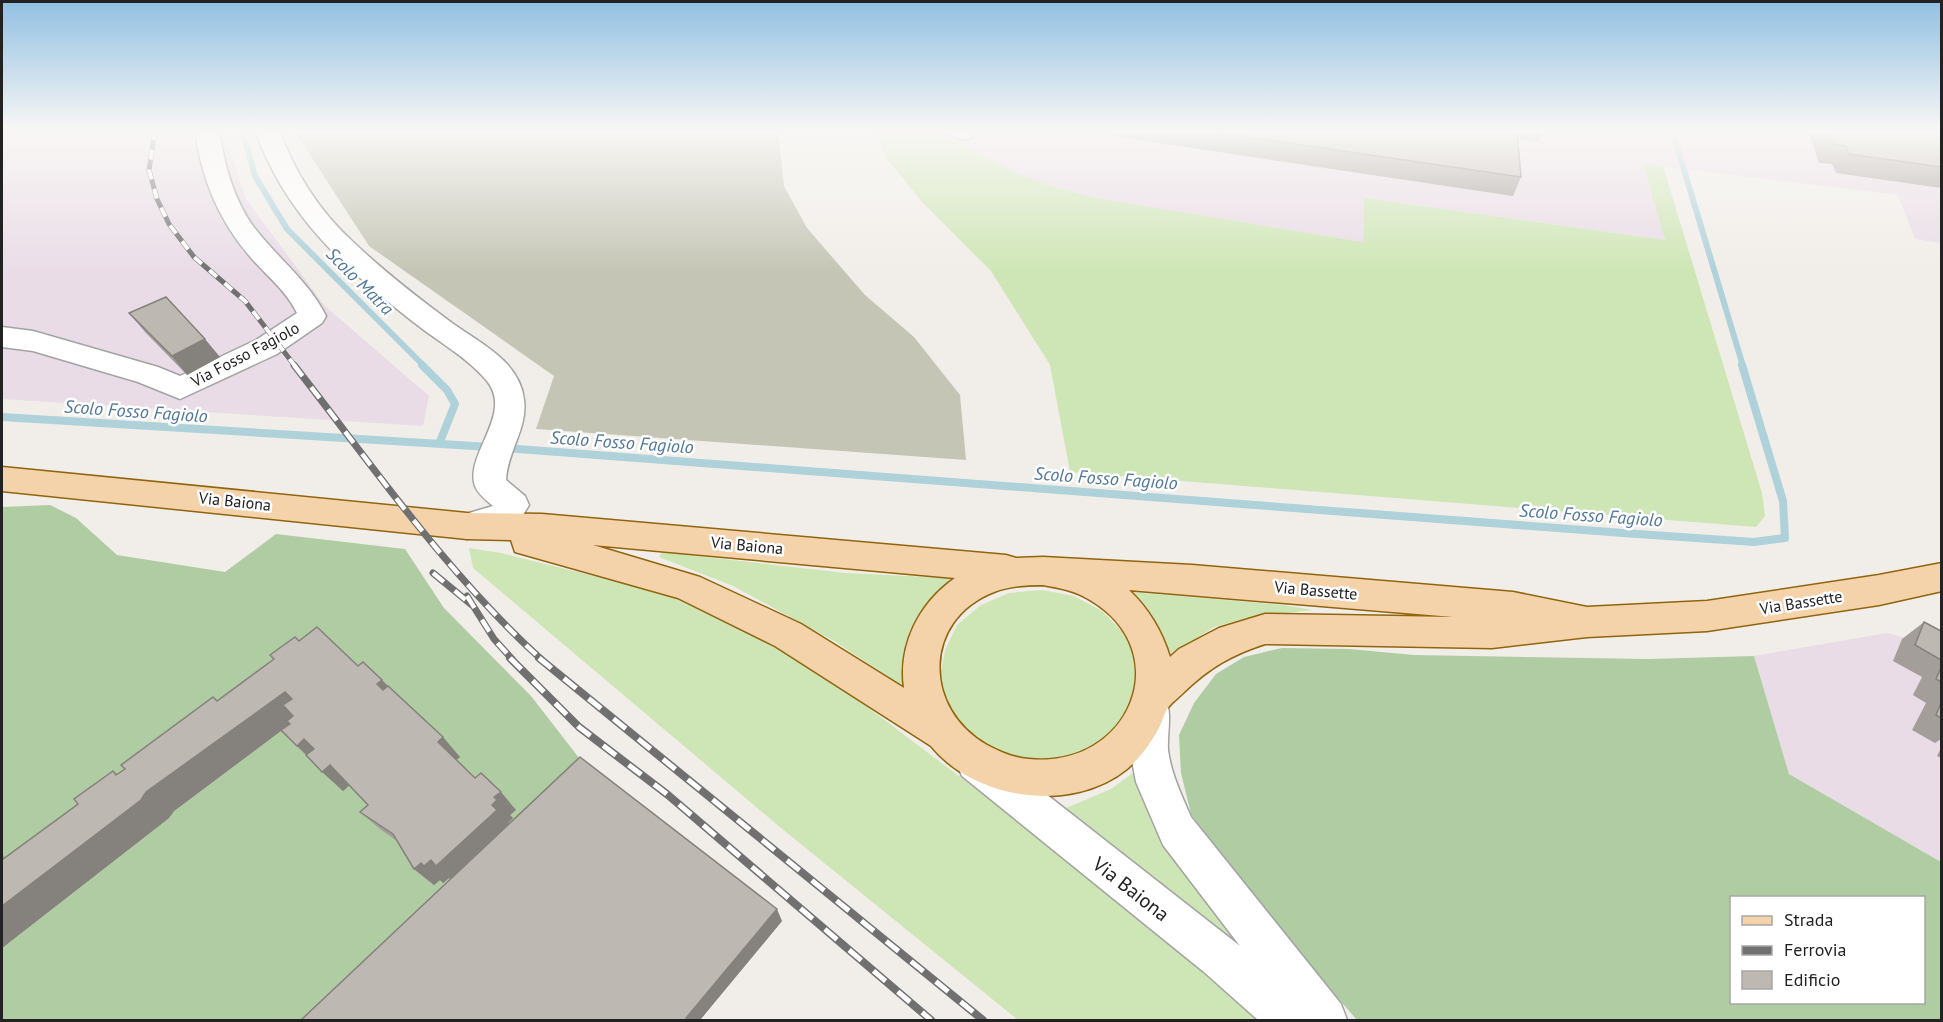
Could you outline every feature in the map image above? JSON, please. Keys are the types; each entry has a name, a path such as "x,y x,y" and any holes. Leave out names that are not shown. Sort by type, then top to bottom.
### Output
{"main road":[{"name":"Via Baiona","path":"2,479 467,526 542,527 1034,570"},
{"name":"Via Baiona","path":"467,526 613,564 688,587 788,635 956,746"},
{"name":"Via Bassette","path":"1034,570 1192,579 1513,607 1587,622"},
{"path":"1034,570 1075,577 1104,591 1129,611 1146,637 1155,667 1152,702 1136,735 1111,758 1078,773 1041,779 1004,773 956,746 927,708 920,680 921,652 931,626 947,604 970,586 997,575 1034,570"},
{"name":"Via Bassette","path":"1152,702 1192,660 1232,639 1265,629 1492,633 1587,622 1707,616 1879,590 1941,577"}],"street":[{"name":"Via Fosso Fagiolo","path":"2,337 33,340 148,374 180,388 301,326 312,316 307,302 251,242 225,198 218,178"},
{"path":"289,178 301,198 342,249 382,285 492,367 507,388 510,413 505,435 489,469 490,484 513,505 505,516 467,526"},
{"path":"2,491 57,484"},
{"path":"1152,702 1149,750 1156,782 1178,831 1325,1020"},
{"name":"Via Baiona","path":"956,746 1219,957 1292,1020"}],"shaded area":[{"path":"2,178 239,178 246,199 325,306 429,396 423,426 2,399"},
{"path":"325,178 783,178 784,186 807,228 865,295 914,337 960,395 966,460 536,429 554,376 369,246"},
{"path":"1029,178 1647,178 1665,240 1364,198 1363,242 1096,198"},
{"path":"1756,178 1941,178 1941,243 1915,239 1898,195"},
{"path":"1887,633 1941,647 1941,862 1789,774 1754,656"}],"green space":[{"path":"902,178 1029,178 1096,198 1363,242 1364,198 1665,240 1647,178 1667,178 1762,493 1765,516 1756,527 1070,472 1050,365 991,271 923,203"},
{"path":"50,505 76,518 117,555 225,572 276,534 405,549 444,608 531,696 590,772 331,1020 2,1020 2,507"},
{"path":"469,548 501,553 662,593 733,620 817,669 1143,915 1269,1020 1018,1020 781,828 473,568"},
{"path":"662,552 845,573 968,579 908,690 834,641 733,586 659,557"},
{"path":"1042,590 1074,596 1102,611 1124,633 1137,661 1138,692 1111,742 1052,766 987,751 962,730 946,705 940,677 945,650 957,625 981,605 1009,593"},
{"path":"1122,591 1284,605 1313,610 1255,616 1214,627 1172,655 1152,619"},
{"path":"1282,648 1349,649 1414,655 1648,659 1754,656 1789,774 1941,862 1941,1020 1357,1020 1272,922 1191,814 1181,773 1179,735 1194,703 1216,674 1244,657"},
{"path":"1141,767 1143,800 1196,888 1248,950 1255,966 1059,811 1111,789"}],"building":[{"path":"166,297 205,339 172,356 129,313"},
{"path":"1924,622 1941,631 1941,660 1915,645"},
{"path":"317,627 358,666 363,662 382,680 377,684 383,690 388,686 443,737 438,742 475,778 481,773 501,792 494,797 497,800 492,805 497,810 436,866 431,860 424,866 421,863 414,869 393,834 360,812 368,805 330,765 322,772 306,755 314,749 304,739 297,746 281,730 290,724 287,721 293,716 283,705 292,699 285,692 146,792 141,800 2,906 2,860 78,804 74,799 113,771 116,775 125,769 121,765 213,697 217,701 274,659 270,655 295,637 299,641"},
{"path":"1941,668 1941,682 1936,679"},
{"path":"1941,703 1941,718 1936,715"},
{"path":"580,757 777,909 686,1018 689,1020 301,1020"}],"waterway":[{"name":"Scolo Matra","path":"256,178 287,229 424,366"},
{"name":"Scolo Fosso Fagiolo","path":"1686,178 1743,366"},
{"name":"Scolo Matra","path":"422,365 447,390 455,404 439,444"},
{"name":"Scolo Fosso Fagiolo","path":"505,448 1623,533 1754,542 1785,538 1783,501 1742,365"},
{"name":"Scolo Fosso Fagiolo","path":"2,417 439,444"},
{"name":"Scolo Fosso Fagiolo","path":"439,444 490,447"}],"railway":[{"path":"151,178 157,199 169,224 194,257 245,301 295,366"},
{"path":"294,365 442,555 506,626 541,659"},
{"path":"433,573 472,605"},
{"path":"467,596 494,639 512,659"},
{"path":"510,658 579,727 668,795 931,1020"},
{"path":"539,658 983,1020"}]}
